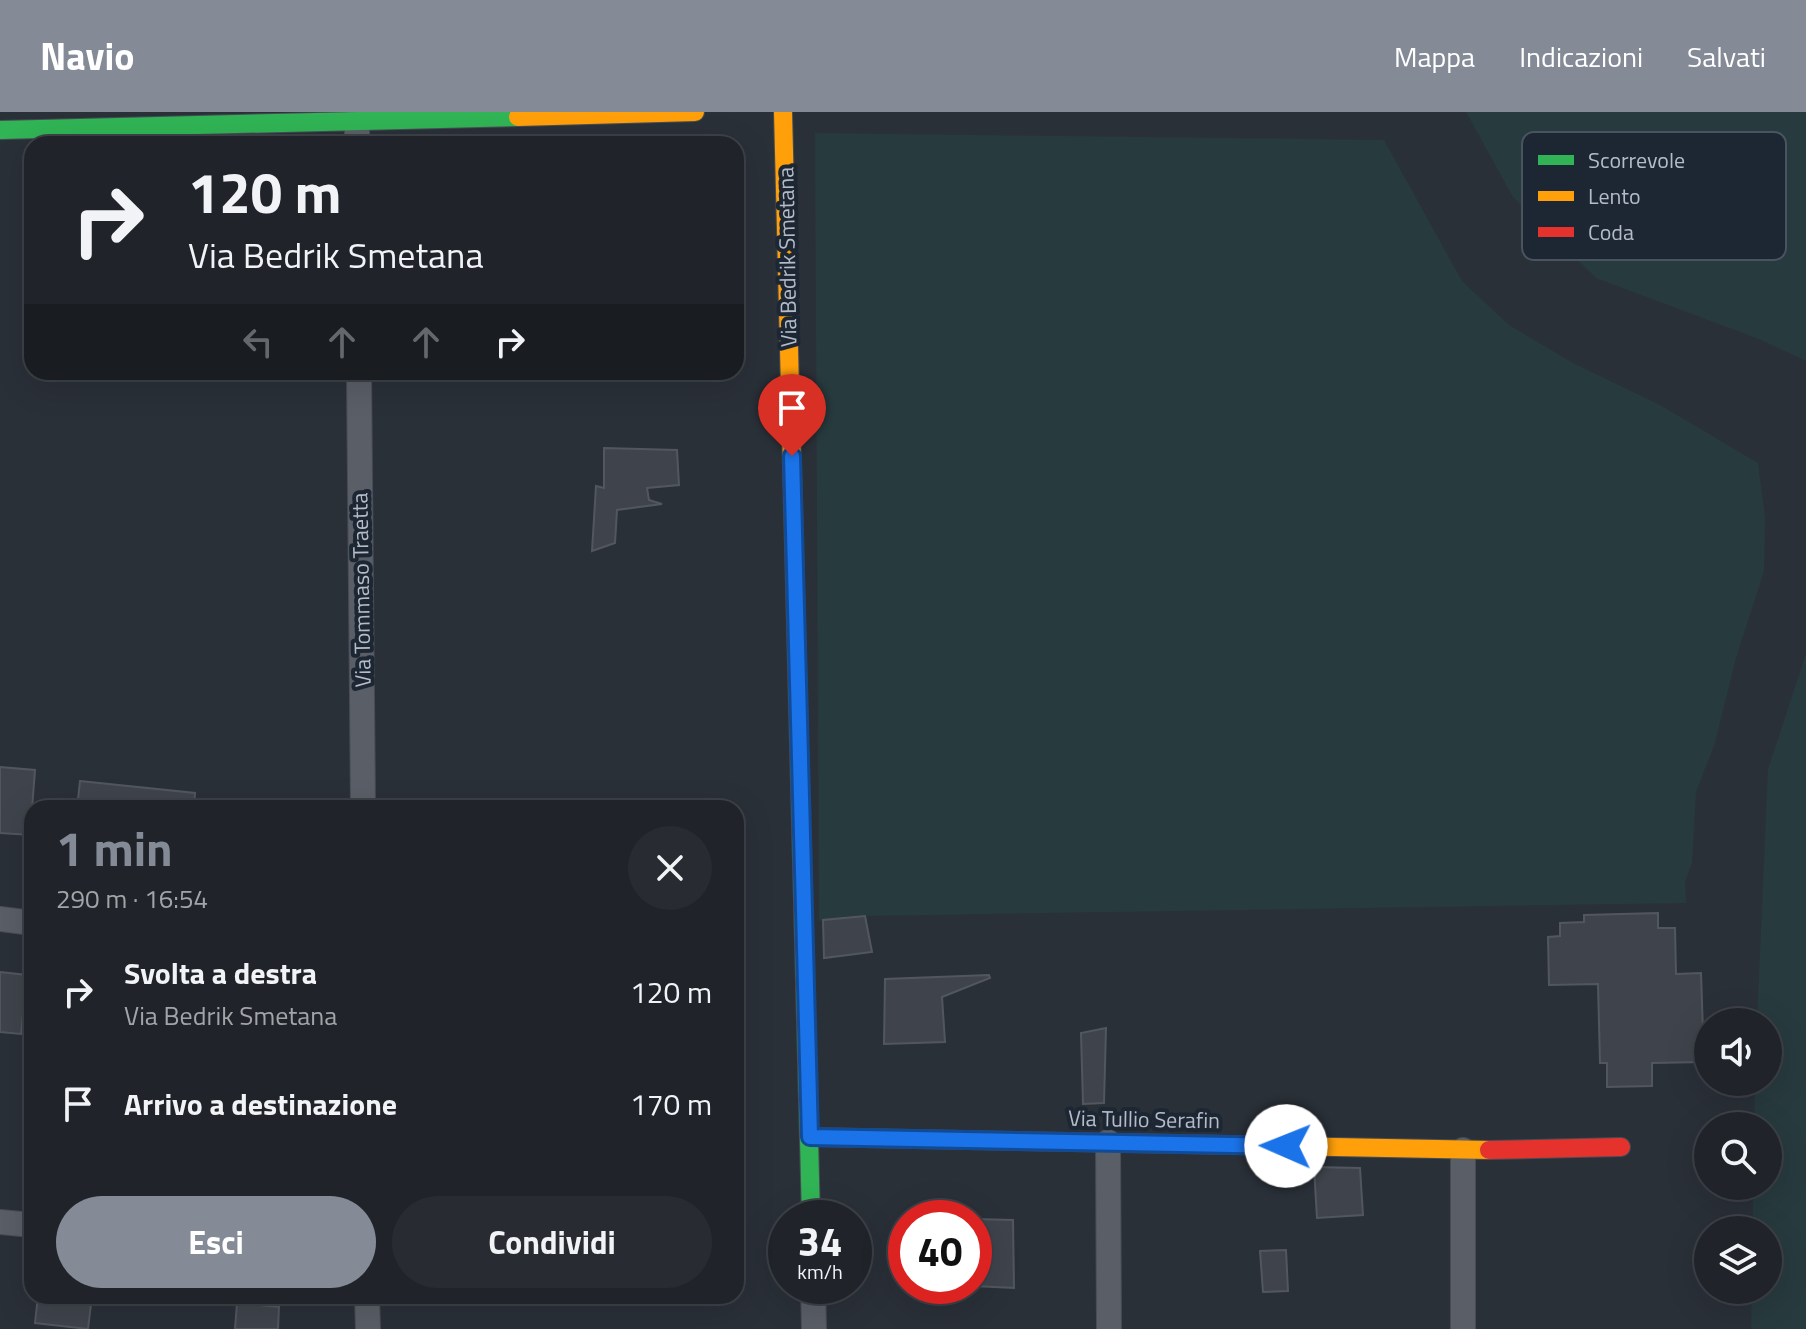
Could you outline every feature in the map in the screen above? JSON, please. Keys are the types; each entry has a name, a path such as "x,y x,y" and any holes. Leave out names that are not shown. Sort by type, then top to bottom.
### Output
{"street":[{"path":"0,130 695,112"},
{"name":"Via Bedrik Smetana","path":"783,112 811,1200"},
{"path":"357,119 357,136"},
{"name":"Via Tommaso Traetta","path":"359,380 363,800"},
{"path":"0,919 24,922"},
{"name":"Via Tullio Serafin","path":"810,1137 1463,1150 1621,1147"},
{"path":"1108,1142 1109,1329"},
{"path":"1463,1150 1463,1329"},
{"path":"0,1222 24,1224"},
{"path":"367,1304 368,1329"},
{"path":"813,1304 814,1329"}],"green space":[{"path":"1466,112 1806,112 1806,361 1759,339 1596,278 1578,260 1786,260 1786,132 1522,132 1522,206 1513,197"},
{"path":"815,133 1384,140 1462,281 1509,325 1573,363 1660,405 1758,463 1765,517 1764,571 1736,658 1715,743 1696,792 1692,863 1685,882 1686,903 865,916 819,921"},
{"path":"1806,654 1806,1329 1751,1329 1752,1304 1782,1304 1782,1216 1753,1216 1753,1200 1782,1200 1782,1112 1754,1112 1755,1096 1782,1096 1782,1008 1758,1008 1768,769"}],"building":[{"path":"604,448 677,450 679,485 647,488 649,500 662,504 617,510 615,543 592,551 596,486 604,488"},
{"path":"0,767 35,770 33,800 24,800 24,835 0,833"},
{"path":"80,781 195,793 195,800 78,800"},
{"path":"1658,913 1658,928 1675,928 1676,974 1701,973 1702,1008 1694,1008 1694,1062 1652,1063 1652,1086 1607,1087 1607,1063 1600,1063 1598,984 1549,985 1548,937 1560,936 1560,923 1584,922 1584,915"},
{"path":"865,916 872,952 824,958 823,920"},
{"path":"0,972 24,975 21,1034 0,1032"},
{"path":"989,975 990,978 942,997 945,1042 884,1044 885,979"},
{"path":"1106,1028 1104,1103 1083,1104 1081,1033"},
{"path":"1314,1167 1360,1168 1363,1215 1317,1218"},
{"path":"992,1219 1013,1220 1014,1288 992,1287"},
{"path":"1286,1250 1288,1291 1263,1292 1260,1251"},
{"path":"37,1304 91,1304 88,1329 35,1323"},
{"path":"237,1304 279,1307 278,1329 235,1329"}],"traffic: fast":[{"path":"0,130 518,117"},
{"path":"793,507 811,1200"}],"traffic: slow":[{"path":"518,117 695,112"},
{"path":"783,112 793,507"},
{"path":"810,1137 1489,1150"}],"traffic: jam":[{"path":"1489,1150 1621,1147"}],"route":[{"path":"792,456 810,1137 1286,1146"}]}
